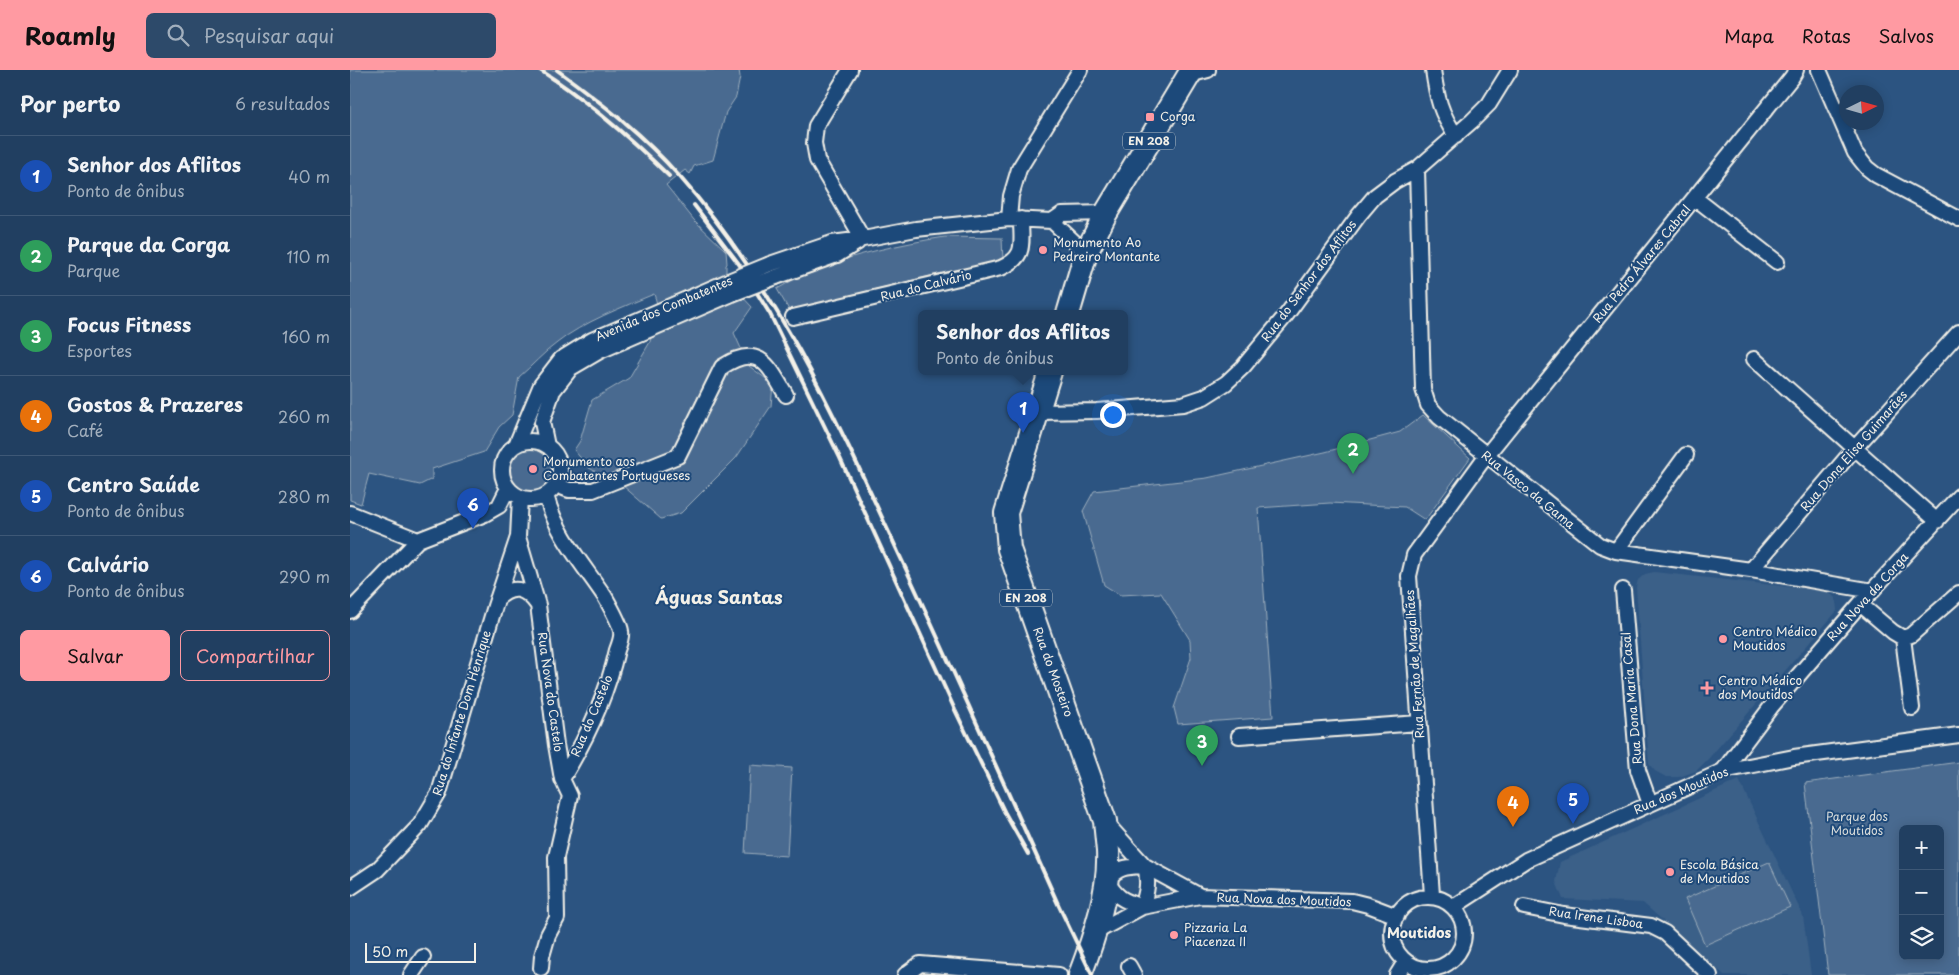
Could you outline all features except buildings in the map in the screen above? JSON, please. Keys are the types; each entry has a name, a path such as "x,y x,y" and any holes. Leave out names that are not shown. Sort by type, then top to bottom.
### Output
{"main road":[{"name":"EN 208","path":"1069,310 1086,253 1106,213 1197,72"},
{"name":"Rua do Mosteiro","path":"1049,375 1006,513 1009,550 1105,821 1108,852 1106,880 1094,933 1080,975"}],"street":[{"path":"850,70 816,126 814,143 818,160 863,239"},
{"name":"Rua do Calvário","path":"793,318 992,270 1010,264 1018,258 1020,252 1011,196 1019,169 1080,70"},
{"path":"1433,70 1438,103 1445,120 1456,136"},
{"name":"Rua do Senhor dos Aflitos","path":"1038,412 1097,411 1183,404 1204,397 1226,382 1243,367 1287,314 1358,215 1375,196 1395,180 1417,169 1456,136 1489,104 1510,70"},
{"name":"Rua Pedro Álvares Cabral","path":"1486,456 1696,198 1796,70"},
{"path":"1819,70 1850,144 1863,164 1876,175 1959,219"},
{"name":"Rua Vasco da Gama","path":"1417,169 1423,389 1428,405 1439,417 1585,535 1600,545 1616,551 1751,570 1873,591"},
{"path":"1696,198 1777,262"},
{"name":"Avenida dos Combatentes","path":"547,446 542,422 552,391 571,368 600,351 729,288 770,264 832,243 916,229 1015,219 1052,221 1062,214 1106,213"},
{"path":"1052,221 1086,253"},
{"name":"Avenida dos Combatentes","path":"516,445 541,385 561,359 592,340 729,288 776,277 838,255 863,239"},
{"name":"Rua Dona Elisa Guimarães","path":"1751,570 1854,449 1956,340"},
{"path":"551,490 559,477 558,460 547,446 532,441 516,445 510,450 502,465 504,481 508,488 520,497 530,499 551,490 593,490 678,456 722,367 733,360 744,357 758,358 768,365 786,395"},
{"path":"1754,359 1936,521"},
{"name":"Rua Fernão de Magalhães","path":"1432,896 1410,565 1414,555 1486,456"},
{"path":"1616,551 1686,456"},
{"path":"350,611 418,540 485,514 499,506 508,488"},
{"name":"Rua do Castelo","path":"551,490 550,510 556,523 573,554 606,598 622,632 613,667 596,712 580,750 562,779"},
{"name":"Rua Nova da Corga","path":"1723,771 1771,707 1860,604 1959,496"},
{"name":"Rua Nova do Castelo","path":"520,497 518,537 538,605 562,779"},
{"path":"350,513 418,540"},
{"name":"Rua do Infante Dom Henrique","path":"350,888 377,870 420,825 439,793 497,599 518,537"},
{"path":"497,599 504,592 520,590 527,592 538,605"},
{"name":"Rua Dona Maria Casal","path":"1623,590 1638,770 1650,804"},
{"path":"1904,638 1911,635 1959,593"},
{"path":"1860,604 1893,632 1904,638"},
{"path":"1904,638 1912,708"},
{"path":"1239,736 1419,723"},
{"name":"Rua dos Moutidos","path":"1455,906 1526,860 1723,771 1794,757 1959,735"},
{"path":"542,973 542,956 548,935 557,918 556,857 570,796 562,779"},
{"name":"Rua Nova dos Moutidos","path":"1105,821 1145,866 1200,896"},
{"path":"1145,866 1148,881 1147,893 1142,907 1122,900 1114,894 1106,880 1116,870 1124,867 1145,866"},
{"name":"Rua Nova dos Moutidos","path":"1094,933 1142,907 1200,896 1352,901 1396,916"},
{"path":"1432,896 1447,900 1455,906 1464,927 1464,939 1454,959 1434,972 1413,967 1405,962 1394,945 1392,935 1396,916 1419,897 1432,896"},
{"name":"Rua Irene Lisboa","path":"1524,907 1564,915 1651,926 1665,933 1710,975"},
{"path":"411,975 423,957"},
{"path":"1397,975 1405,962"},
{"path":"905,975 920,964 1059,975"}],"shaded area":[{"name":"Centro Médico dos Moutidos","path":"1654,572 1828,591 1836,599 1837,611 1709,758 1696,771 1679,777 1666,777 1655,771 1649,764 1636,587 1638,580 1645,574"},
{"name":"Escola Básica de Moutidos","path":"1739,780 1803,916 1811,975 1724,975 1643,903 1563,899 1556,882 1560,862"}],"green space":[{"path":"350,70 739,70 740,77 736,97 726,112 713,160 694,166 690,174 685,170 666,185 694,220 726,251 726,279 752,307 734,333 749,366 773,384 771,406 736,458 681,513 661,519 622,485 589,468 574,450 580,441 592,400 629,378 650,342 658,307 654,294 579,328 542,355 519,377 512,415 499,427 484,452 432,469 432,479 420,485 369,474 361,504 350,500"},
{"path":"945,237 1002,238 1003,261 947,272 789,310 777,289 827,265 894,246"},
{"path":"1423,415 1470,458 1425,520 1405,507 1330,503 1258,508 1273,717 1178,724 1174,708 1191,658 1190,640 1161,593 1120,595 1104,585 1083,511 1094,491 1207,478 1325,452 1400,432"},
{"path":"532,447 545,451 551,457 555,470 551,483 545,489 532,493 519,489 513,483 509,470 513,457 519,451"},
{"name":"Parque dos Moutidos","path":"1959,762 1959,975 1828,975 1805,783"},
{"path":"750,765 792,768 787,856 745,853"},
{"path":"1769,862 1790,907 1705,945 1685,899"}],"railway":[{"path":"540,70 607,120 669,176"},
{"path":"557,70 622,120 652,147 680,177 715,219 776,309 803,356 852,453 1092,975"},
{"path":"694,205 739,264 770,314 840,458 955,710 1005,813 1028,854"}],"place":[{"name":"Corga","path":"1150,117"},
{"name":"Monumento Ao Pedreiro Montante","path":"1043,250"},
{"name":"Senhor dos Aflitos","path":"1023,433"},
{"name":"Monumento aos Combatentes Portugueses","path":"533,469"},
{"name":"Parque da Corga","path":"1353,474"},
{"name":"Calvário","path":"473,529"},
{"name":"Centro Médico Moutidos","path":"1723,639"},
{"name":"Centro Médico dos Moutidos","path":"1707,688"},
{"name":"Focus Fitness","path":"1202,766"},
{"name":"Centro Saúde","path":"1573,824"},
{"name":"Gostos & Prazeres","path":"1513,827"},
{"name":"Escola Básica de Moutidos","path":"1670,872"},
{"name":"Pizzaria La Piacenza II","path":"1174,935"}],"district":[{"name":"Águas Santas","path":"719,598"},
{"name":"Moutidos","path":"1419,933"}]}
